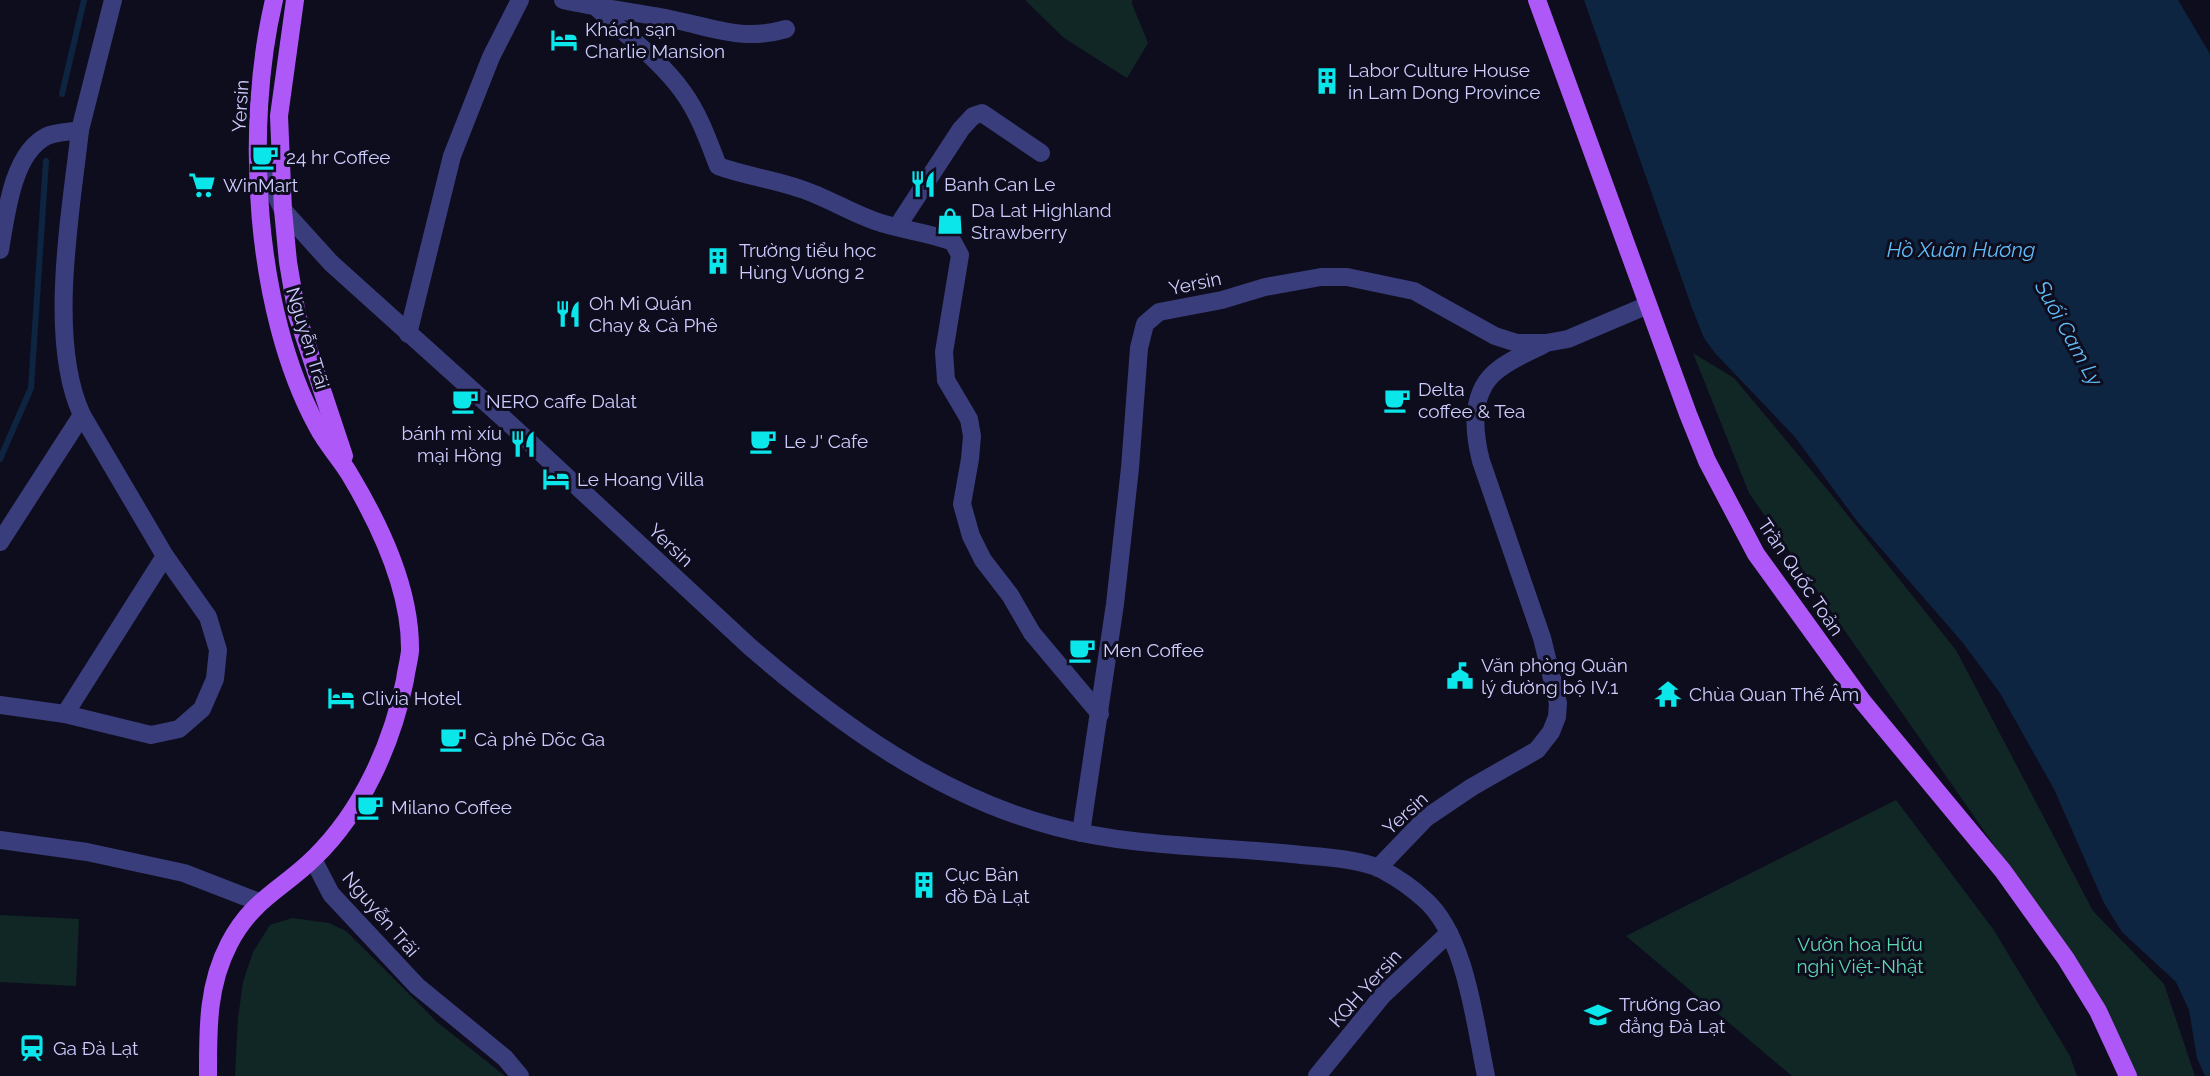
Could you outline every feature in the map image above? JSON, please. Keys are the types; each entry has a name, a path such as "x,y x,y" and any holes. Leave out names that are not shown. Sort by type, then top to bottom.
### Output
{"main road":[{"name":"Yersin","path":"259,160 258,126 268,25 274,0"},
{"name":"Yersin","path":"283,210 279,116 295,0"},
{"name":"Trần Quốc Toản","path":"1538,0 1707,461 1756,554 1863,702 2003,871 2066,959 2098,1011 2128,1076"},
{"name":"Nguyễn Trãi","path":"259,160 261,215 270,291 279,330 318,428 349,474 373,518 399,582 408,618 410,654 398,711 376,767 346,819 313,859"},
{"name":"Nguyễn Trãi","path":"283,210 297,315 349,474"},
{"path":"208,1076 208,1020 214,981 229,944 259,902 313,859"}],"street":[{"path":"0,705 65,714 150,735 178,729 202,709 215,679 218,650 208,617 165,556 82,415 75,401 64,351 64,303 80,131 113,0"},
{"path":"408,334 452,156 491,57 520,0"},
{"path":"563,0 672,19 709,30 769,34 786,29"},
{"path":"597,8 667,72 683,92 704,127 718,166 742,175 778,181 826,197 873,220 936,235 953,242 960,256 944,352 946,380 969,419 972,436 961,504 971,536 983,560 1010,595 1032,633 1100,714"},
{"path":"897,227 961,129 973,116 982,113 1041,153"},
{"path":"0,250 15,176 34,146 48,135 80,131"},
{"name":"Yersin","path":"259,160 283,210 331,263 786,678 884,749 964,795 1003,812 1081,833 1333,859 1378,868 1404,882 1427,901 1449,933 1462,966 1486,1076"},
{"name":"Yersin","path":"1081,833 1100,714 1129,482 1139,348 1144,324 1160,312 1222,300 1265,287 1321,277 1347,277 1414,291 1495,336 1517,343 1569,340 1648,305"},
{"name":"Yersin","path":"1378,868 1426,818 1472,787 1537,750 1551,732 1557,717 1558,703 1553,676 1481,461 1475,426 1475,415 1483,388 1497,370 1546,343"},
{"path":"0,542 82,415"},
{"path":"65,714 165,556"},
{"path":"0,840 87,852 184,873 259,902"},
{"name":"Nguyễn Trãi","path":"313,859 331,894 417,986 505,1058 520,1076"},
{"name":"KQH Yersin","path":"1317,1076 1382,996 1449,933"}],"green space":[{"path":"1025,0 1132,0 1148,43 1127,78 1064,38"},
{"path":"1693,353 1734,378 1956,650 2093,911 2164,984 2195,1076 2126,1076 2072,957 1749,493"},
{"name":"Vườn hoa Hữu nghị Việt-Nhật","path":"1896,800 1993,929 2070,1056 2077,1076 1792,1076 1626,936"},
{"path":"0,915 79,919 76,986 0,982"},
{"path":"292,918 329,923 346,931 437,1022 505,1076 235,1076 243,982 253,952 270,925"}],"water":[{"name":"Hồ Xuân Hương","path":"1584,0 2178,0 2210,54 2210,1076 2205,1076 2197,1058 2189,1010 2176,982 2122,932 2104,903 2054,789 2000,693 1963,643 1857,521 1795,437 1704,338"}],"waterway":[{"path":"62,94 84,0"},
{"path":"0,459 31,388 46,161"}],"place":[{"name":"Khách sạn Charlie Mansion","path":"564,40"},
{"name":"Labor Culture House in Lam Dong Province","path":"1327,81"},
{"name":"24 hr Coffee","path":"265,157"},
{"name":"Banh Can Le","path":"923,184"},
{"name":"WinMart","path":"202,185"},
{"name":"Da Lat Highland Strawberry","path":"950,221"},
{"name":"Trường tiểu học Hùng Vương 2","path":"718,261"},
{"name":"Oh Mi Quán Chay & Cà Phê","path":"568,314"},
{"name":"Delta coffee & Tea","path":"1397,400"},
{"name":"NERO caffe Dalat","path":"465,401"},
{"name":"Le J' Cafe","path":"763,441"},
{"name":"bánh mì xíu mại Hồng","path":"523,444"},
{"name":"Le Hoang Villa","path":"556,479"},
{"name":"Men Coffee","path":"1082,650"},
{"name":"Văn phòng Quản lý đường bộ IV.1","path":"1460,676"},
{"name":"Chùa Quan Thế Âm","path":"1668,694"},
{"name":"Clivia Hotel","path":"341,698"},
{"name":"Cà phê Dõc Ga","path":"453,739"},
{"name":"Milano Coffee","path":"370,807"},
{"name":"Cục Bản đồ Đà Lạt","path":"924,885"},
{"name":"Trường Cao đẳng Đà Lạt","path":"1598,1015"},
{"name":"Ga Đà Lạt","path":"32,1048"}],"water label":[{"name":"Suối Cam Ly","path":"2069,333"}]}
